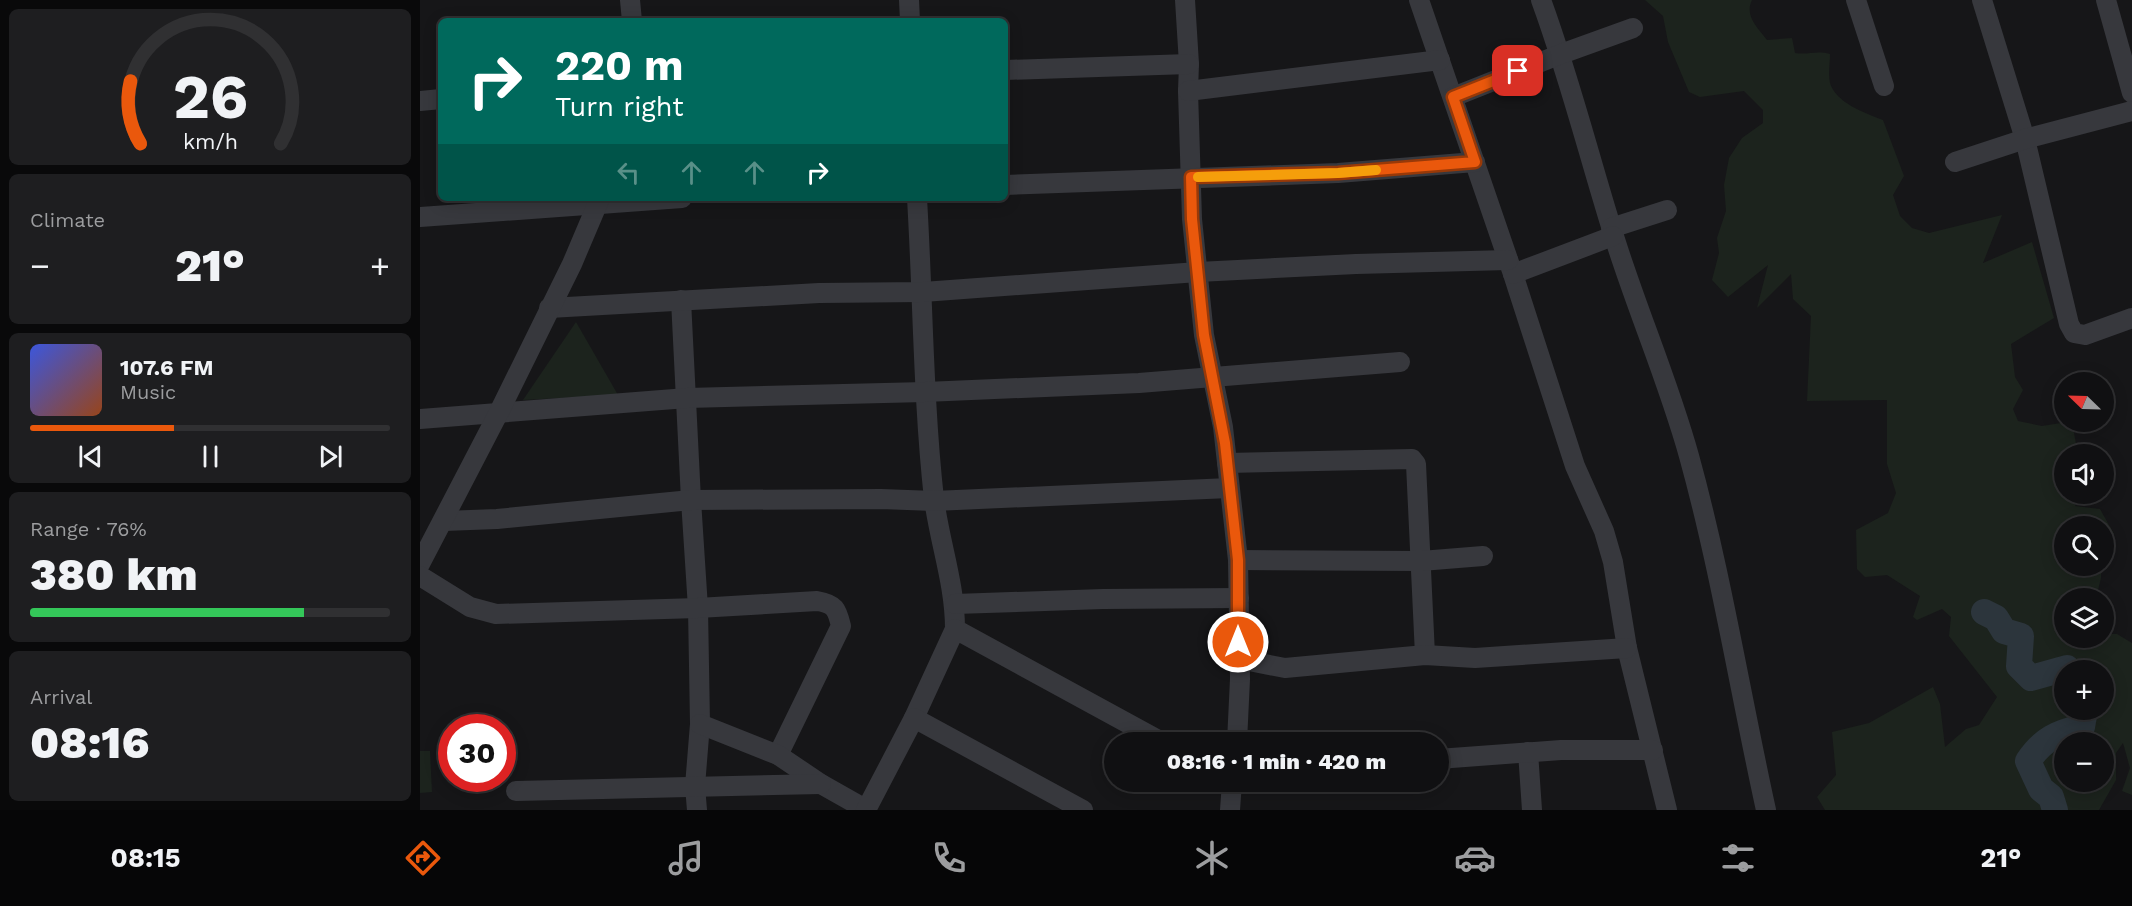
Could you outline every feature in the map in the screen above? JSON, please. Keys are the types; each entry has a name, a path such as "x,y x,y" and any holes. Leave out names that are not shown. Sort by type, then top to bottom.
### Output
{"street":[{"path":"630,0 632,18"},
{"path":"909,0 910,18"},
{"path":"1185,0 1189,64 1192,219 1204,335 1223,428 1238,560 1242,732"},
{"path":"1419,0 1575,466 1604,531 1612,562 1627,648 1667,810"},
{"path":"1541,0 1561,54 1568,85 1612,232 1689,455 1722,594 1766,810"},
{"path":"1856,0 1884,86"},
{"path":"1982,0 2025,139 2069,324 2074,333 2085,335 2132,318"},
{"path":"2106,0 2132,93"},
{"path":"1453,97 1633,28"},
{"path":"1188,91 1440,60"},
{"path":"1008,70 1189,64"},
{"path":"420,101 438,99"},
{"path":"1955,162 2025,139 2132,111"},
{"path":"1008,185 1338,173 1475,162"},
{"path":"420,217 620,201"},
{"path":"700,724 778,755 821,784 866,810 914,718 955,630 955,604 934,501 925,392 923,292 917,201"},
{"path":"420,564 498,414 572,264 599,202"},
{"path":"549,309 819,293 923,292 1198,272 1356,264 1510,267 1612,232 1667,210"},
{"path":"681,300 698,608 700,724 695,786 697,810"},
{"path":"420,419 687,398 925,392 1139,383 1400,363"},
{"path":"1227,463 1412,459 1416,464 1425,655"},
{"path":"444,521 497,519 691,500 934,501 1229,488"},
{"path":"1238,560 1421,561 1484,556"},
{"path":"420,576 470,607 496,614 698,608 817,601 829,603 838,612 841,626 778,755"},
{"path":"955,604 1103,599 1239,598"},
{"path":"955,630 1144,732"},
{"path":"1239,659 1285,668 1425,655 1475,658 1627,648"},
{"path":"914,718 1083,810"},
{"path":"1449,758 1528,752 1653,750"},
{"path":"1528,752 1532,810"},
{"path":"516,791 821,784"},
{"path":"1230,810 1231,792"}],"shaded area":[{"path":"1645,0 1752,0 1751,17 1767,40 1792,38 1795,53 1830,54 1829,80 1833,90 1845,102 1883,120 1904,176 1893,195 1900,216 1912,228 1929,233 2002,215 1983,263 2032,242 2054,318 2011,344 2015,377 2023,390 2013,409 2018,421 2042,426 2054,424 2054,432 2074,432 2076,444 2054,444 2054,504 2076,504 2075,506 2100,509 2104,516 2054,516 2054,576 2101,576 2101,578 2098,588 2054,588 2054,648 2114,648 2114,634 2132,643 2132,795 2122,791 2130,768 2123,743 2116,753 2114,784 2114,732 2054,732 2054,792 2109,792 2099,810 1825,810 1817,797 1836,775 1832,732 1869,723 1933,687 1940,704 1945,747 1966,729 1979,725 1997,697 1949,636 1951,617 1942,609 1917,620 1913,617 1920,596 1887,575 1865,577 1857,569 1856,530 1888,513 1896,493 1887,464 1887,400 1807,401 1811,316 1793,299 1791,274 1757,308 1768,265 1728,297 1712,280 1719,253 1717,238 1726,211 1724,185 1729,158 1742,138 1763,123 1763,110 1744,91 1700,97 1689,92 1668,42 1663,16"},
{"path":"576,322 618,395 523,400"},
{"path":"420,751 430,751 432,792 420,793"}],"waterway":[{"path":"1984,612 1996,618 2004,631 2021,636 2019,666 2031,678 2054,672"},
{"path":"2055,810 2051,797 2041,789 2028,761 2045,742 2082,727 2083,720"}],"slow traffic":[{"path":"1198,177 1376,170"}],"route":[{"path":"1238,642 1238,560 1223,428 1204,335 1192,219 1191,177 1338,173 1475,162 1453,97 1518,71"}]}
